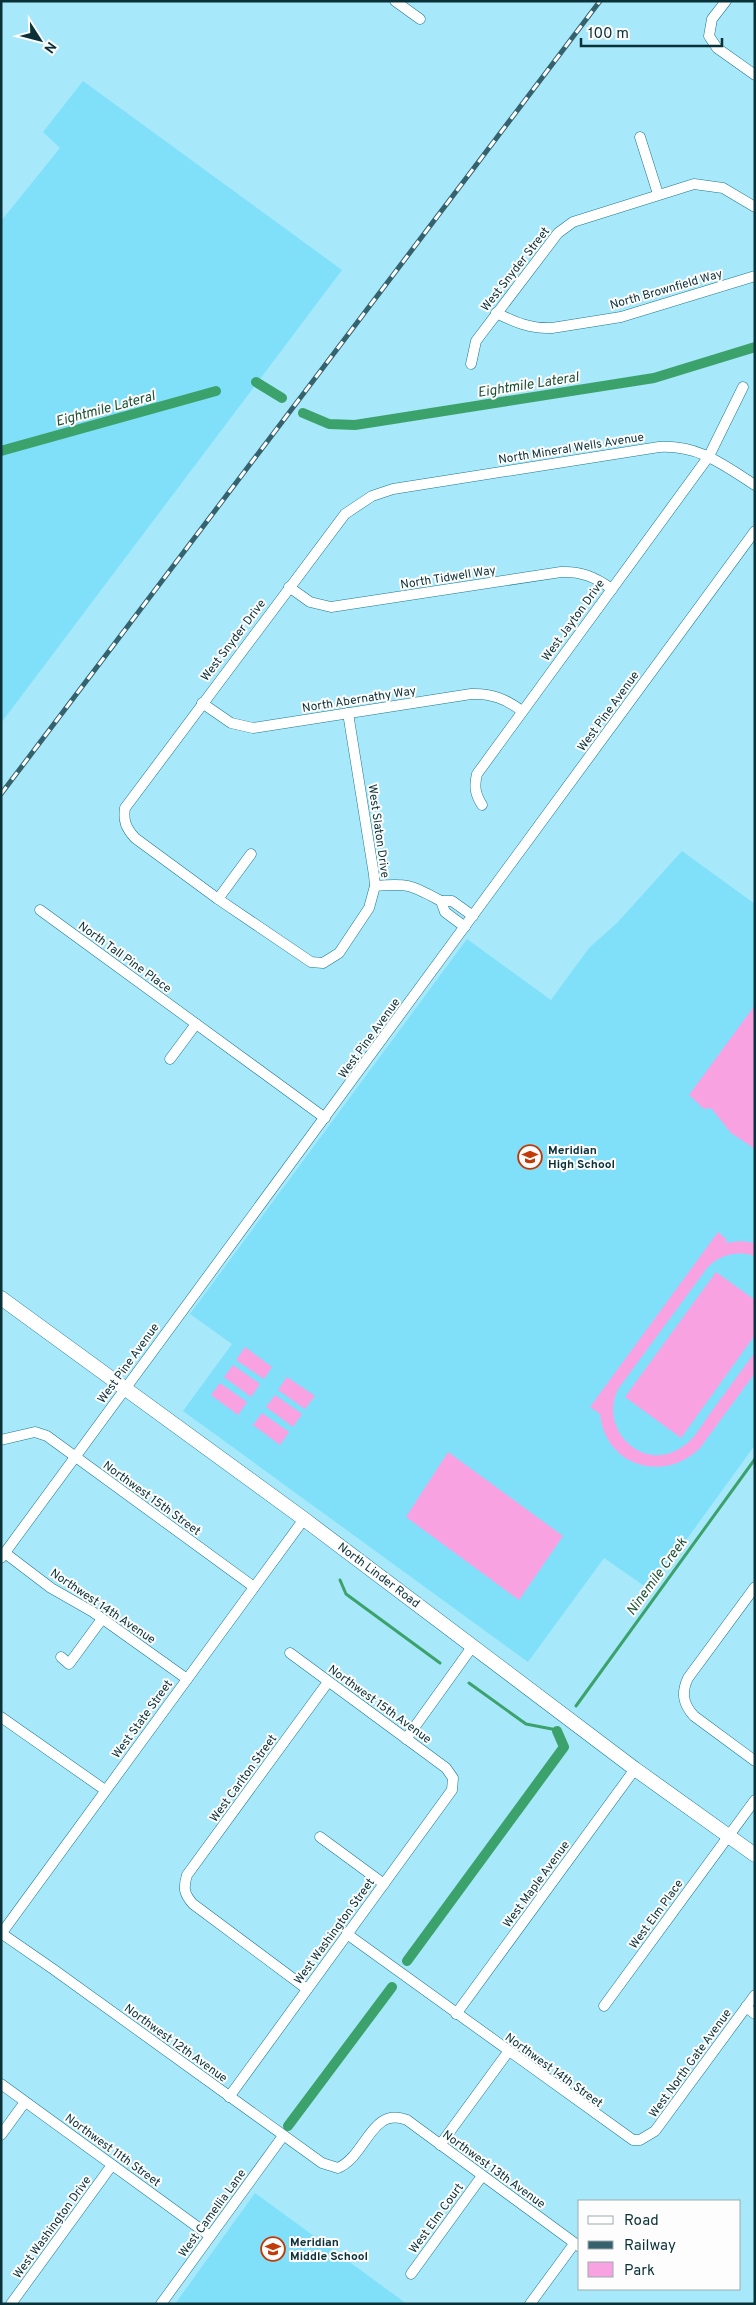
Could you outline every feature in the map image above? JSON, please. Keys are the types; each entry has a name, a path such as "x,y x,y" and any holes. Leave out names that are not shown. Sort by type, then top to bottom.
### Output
{"main road":[{"name":"North Linder Road","path":"1,1298 304,1519 635,1769 755,1855"}],"street":[{"path":"395,1 420,18"},
{"path":"726,1 712,19 709,36 717,48 755,75"},
{"path":"640,137 658,194"},
{"name":"West Snyder Street","path":"471,364 476,341 496,313 558,233 583,218 694,184 724,188 740,196 755,207"},
{"name":"North Brownfield Way","path":"496,313 520,325 540,329 552,328 621,317 755,276"},
{"name":"West Jayton Drive","path":"482,805 475,790 477,774 709,456 743,387"},
{"name":"North Mineral Wells Avenue","path":"382,492 659,447 685,447 709,456 755,484"},
{"name":"West Snyder Drive","path":"218,899 135,838 127,830 124,820 124,808 345,514 362,501 382,492"},
{"name":"West Pine Avenue","path":"3,1556 755,531"},
{"name":"North Tidwell Way","path":"289,587 310,602 331,607 561,572 583,573 612,589"},
{"name":"North Abernathy Way","path":"202,703 231,723 253,728 482,694 504,699 522,711"},
{"name":"West Slaton Drive","path":"218,899 310,962 323,963 339,953 364,918 370,908 375,886 348,713"},
{"path":"218,899 251,854"},
{"path":"375,886 401,884 412,886 441,901 452,901 473,916"},
{"path":"441,901 445,912 465,927"},
{"name":"North Tall Pine Place","path":"40,910 325,1118"},
{"path":"170,1059 196,1024"},
{"path":"1,1440 35,1432 36,1421"},
{"name":"Northwest 15th Street","path":"35,1432 47,1436 254,1587"},
{"name":"West State Street","path":"1,1934 304,1519"},
{"name":"Northwest 14th Avenue","path":"3,1556 51,1588 102,1618 187,1679"},
{"path":"755,1586 688,1678 684,1687 683,1698 687,1708 694,1716 755,1761"},
{"path":"60,1658 69,1664 102,1618"},
{"path":"406,1739 472,1647"},
{"name":"Northwest 15th Avenue","path":"290,1653 446,1768 453,1778"},
{"name":"West Carlton Street","path":"307,1989 193,1904 184,1891 187,1875 328,1682"},
{"path":"1,1717 105,1790"},
{"name":"West Maple Avenue","path":"456,2014 635,1769"},
{"name":"West Washington Street","path":"229,2097 452,1790 453,1778"},
{"name":"West Elm Place","path":"604,2006 755,1800"},
{"path":"320,1837 384,1884"},
{"name":"Northwest 12th Avenue","path":"1,1934 54,1968 283,2136 322,2163 338,2168"},
{"path":"347,1934 456,2014"},
{"name":"West North Gate Avenue","path":"640,2140 655,2131 755,1995"},
{"path":"746,2007 755,2014"},
{"name":"Northwest 14th Street","path":"456,2014 627,2137 640,2140"},
{"path":"440,2146 508,2052"},
{"name":"Northwest 11th Street","path":"1,2084 210,2236"},
{"path":"1,2135 25,2102"},
{"name":"Northwest 13th Avenue","path":"338,2168 352,2159 377,2125 392,2116 407,2120 577,2246"},
{"name":"West Camellia Lane","path":"161,2304 283,2136"},
{"name":"West Washington Drive","path":"11,2304 112,2165"},
{"name":"West Elm Court","path":"411,2274 482,2176"},
{"path":"530,2304 577,2246"}],"shaded area":[{"path":"83,81 342,270 1,723 1,221 60,148 43,132"},
{"name":"Meridian High School","path":"682,851 755,904 755,1445 650,1590 604,1558 528,1662 183,1411 232,1344 190,1314 467,939 551,1000 589,948 617,923"},
{"name":"Meridian Middle School","path":"255,2193 407,2304 175,2304"}],"green space":[{"path":"755,1005 755,1149 731,1133 711,1108 704,1109 689,1095"},
{"path":"718,1232 727,1240 726,1243 741,1241 755,1243 755,1256 748,1254 729,1255 717,1260 707,1268 618,1389 613,1404 614,1419 619,1432 628,1443 639,1451 653,1455 667,1454 682,1447 694,1437 755,1352 755,1373 700,1448 686,1459 670,1465 654,1467 638,1464 624,1457 613,1446 604,1432 600,1414 590,1407"},
{"path":"716,1272 755,1300 755,1335 681,1438 625,1397"},
{"path":"245,1347 272,1367 264,1379 236,1360"},
{"path":"233,1365 260,1384 251,1397 224,1377"},
{"path":"287,1377 315,1396 305,1409 278,1390"},
{"path":"220,1383 247,1402 238,1415 211,1395"},
{"path":"275,1395 302,1414 293,1427 266,1407"},
{"path":"262,1413 289,1432 280,1445 253,1425"},
{"path":"448,1452 563,1536 519,1600 406,1517"}],"waterway":[{"name":"Eightmile Lateral","path":"303,413 329,424 355,425 654,378 755,347"},
{"name":"Eightmile Lateral","path":"256,382 282,398"},
{"name":"Eightmile Lateral","path":"1,451 216,391"},
{"name":"Ninemile Creek","path":"576,1706 755,1459"},
{"name":"Ninemile Creek","path":"340,1580 346,1594 440,1663"},
{"name":"Ninemile Creek","path":"469,1683 526,1724 557,1730"},
{"path":"407,1961 564,1747 557,1731"},
{"path":"288,2126 392,1987"}],"railway":[{"path":"1,794 600,1"}],"place":[{"name":"Meridian High School","path":"530,1157"},
{"name":"Meridian Middle School","path":"273,2249"}]}
